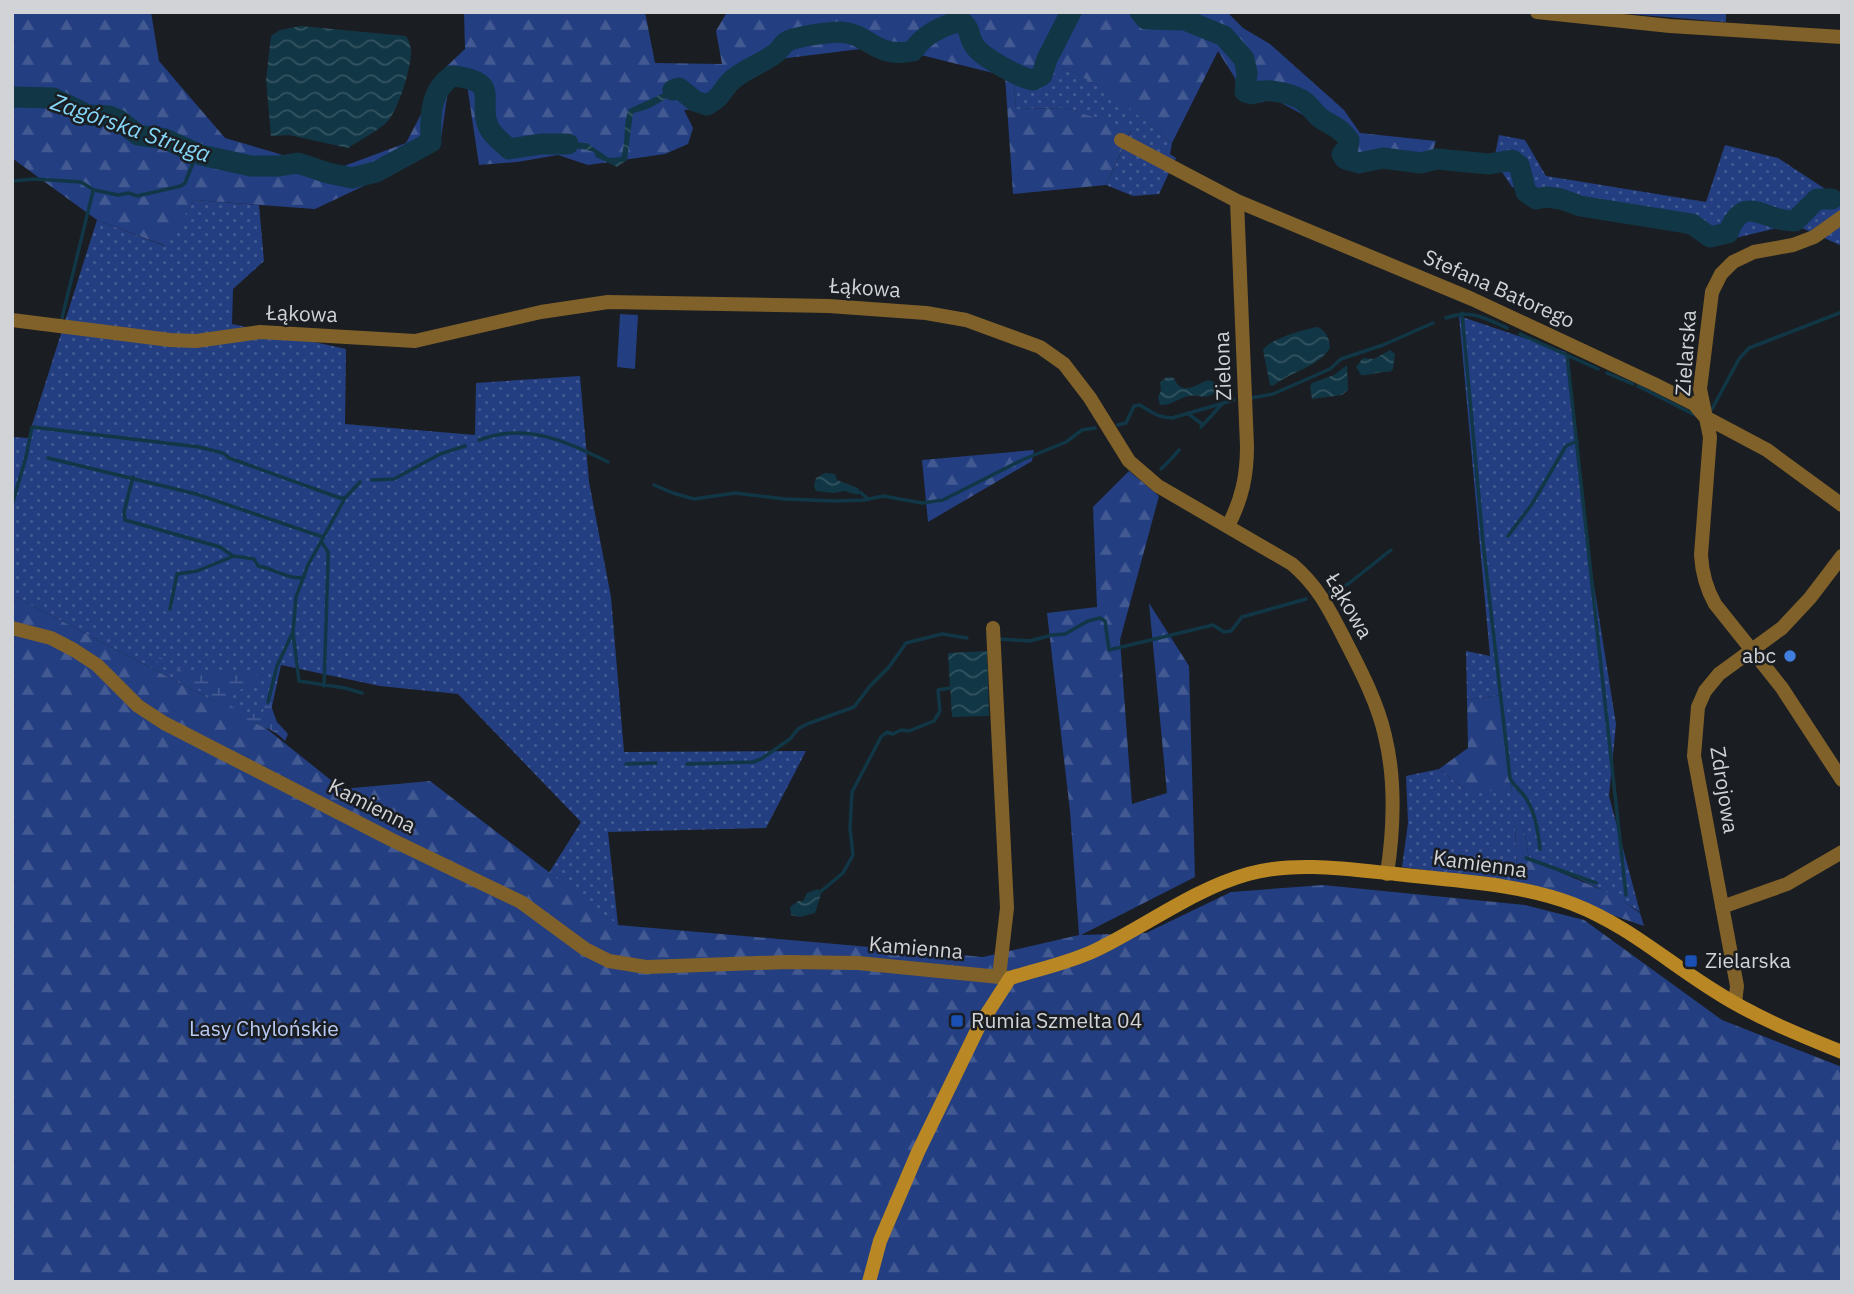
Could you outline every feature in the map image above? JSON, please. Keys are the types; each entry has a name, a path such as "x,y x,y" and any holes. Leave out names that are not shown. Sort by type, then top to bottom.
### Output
{"street":[{"path":"1537,12 1670,26 1842,37"},
{"name":"Stefana Batorego","path":"1121,140 1237,201 1402,268 1694,404 1705,417 1768,450 1842,505"},
{"name":"Zielona","path":"1228,526 1239,505 1247,465 1237,201"},
{"name":"Zielarska","path":"1842,217 1814,237 1793,245 1754,252 1733,262 1721,274 1712,292 1700,390 1710,437 1702,570 1706,589 1808,725 1842,780"},
{"name":"Łąkowa","path":"12,320 170,340 196,341 260,332 415,341 541,312 608,302 829,306 926,313 966,320 1040,347 1064,364 1090,398 1129,461 1158,486 1292,564 1311,580 1353,656 1385,734 1392,776 1392,837 1387,873"},
{"name":"Zdrojowa","path":"1735,1003 1737,986 1695,756 1698,707 1705,691 1719,674 1782,628 1810,598 1842,556"},
{"name":"Kamienna","path":"12,628 51,638 74,650 97,665 138,705 164,723 403,846 521,902 585,949 609,961 646,967 788,962 858,963 1005,977 1072,960 1095,951 1217,885 1247,874 1280,868 1387,873 1515,888 1574,905 1636,936 1735,1003 1842,1052"},
{"path":"869,1282 880,1241 918,1152 1005,977 1007,908 993,628"},
{"path":"1722,906 1787,884 1842,852"}],"green space":[{"path":"12,12 151,12 159,61 225,138 293,158 344,166 406,143 445,68 465,49 464,12 645,12 655,63 722,64 716,31 727,12 1227,12 1243,28 1270,44 1344,110 1360,133 1436,141 1433,150 1399,164 1351,157 1335,133 1298,112 1274,99 1258,103 1238,95 1235,78 1218,51 1172,143 1108,91 1065,68 1040,81 1014,84 1016,109 1066,108 1131,130 1106,185 1013,194 1005,76 885,46 763,61 720,108 684,110 693,128 688,144 665,154 588,165 558,155 479,165 466,78 448,90 441,139 389,174 315,209 194,200 166,246 97,220 12,158"},
{"path":"1606,12 1726,12 1726,22"},
{"path":"1065,68 1109,91 1172,143 1170,154 1176,158 1159,194 1133,196 1106,185 1131,131 1066,108 1016,109 1014,84 1044,79 1052,72"},
{"path":"1499,135 1525,140 1546,176 1706,202 1725,145 1778,158 1842,200 1842,246 1793,224 1719,242 1512,187 1494,160"},
{"path":"194,200 259,205 264,261 233,289 232,324 346,349 345,424 475,435 476,383 580,376 589,482 611,597 624,752 806,751 766,828 608,832 618,925 547,876 581,822 458,694 380,686 281,665 267,729 12,595 12,437 28,438 97,220 165,246"},
{"path":"620,314 638,315 635,369 617,367"},
{"path":"1459,316 1566,352 1585,529 1616,724 1609,796 1640,912 1586,882 1529,859 1524,829 1515,824 1517,882 1402,867 1408,823 1406,776 1439,769 1467,791 1512,791 1500,695 1467,700 1466,651 1490,656"},
{"path":"1034,450 1032,461 928,522 922,460"},
{"name":"Lasy Chylońskie","path":"1129,471 1159,496 1120,640 1132,804 1167,793 1149,603 1189,666 1195,877 1081,935 1146,933 1231,892 1323,885 1525,905 1584,920 1722,1020 1842,1067 1842,1282 12,1282 12,595 267,729 342,789 430,781 618,925 983,957 1079,935 1070,811 1047,613 1097,607 1093,507"},
{"path":"155,654 185,673 199,671 237,675 254,672 259,678 256,685 228,693 229,700 234,708 259,716 263,714 265,700 270,703 277,722 288,734 285,741 271,730 222,709 204,691 177,680 171,667 154,659"},
{"path":"1500,695 1512,791 1467,791 1439,769 1468,748 1467,700"},
{"path":"1515,823 1524,829 1529,859 1614,895 1640,913 1644,926 1517,882"}],"water":[{"path":"301,26 406,36 409,42 409,68 395,110 385,124 348,148 289,135 271,136 266,80 271,36 280,30"},
{"path":"681,85 697,98 694,104 677,90 651,107 633,113 627,160 617,167 596,157 594,152 583,149 542,148 542,141 587,143 609,158 621,157 629,109"},
{"path":"1318,327 1329,341 1330,348 1325,355 1273,386 1270,385 1263,350 1280,338"},
{"path":"1390,350 1395,354 1390,372 1361,375 1356,367 1363,358 1374,359"},
{"path":"1347,365 1348,390 1342,395 1312,399 1312,383 1334,375"},
{"path":"1167,377 1174,378 1177,384 1185,388 1208,380 1214,382 1217,392 1205,397 1189,396 1160,405 1160,382"},
{"path":"825,473 835,474 837,480 858,488 860,492 858,495 844,491 816,491 816,478"},
{"path":"987,651 989,716 952,717 948,653"},
{"path":"818,889 821,894 815,913 800,917 791,915 790,907 803,901 807,893"}],"waterway":[{"path":"957,12 961,21"},
{"name":"Zagórska Struga","path":"673,90 679,88 695,101 707,105 718,97 735,77 771,57 786,42 793,39 841,32 859,37 881,49 900,53 913,51 922,40 934,32 961,21 974,45 984,55 1010,71 1033,80 1042,75 1047,59 1071,12"},
{"name":"Zagórska Struga","path":"1140,12 1146,19 1185,20 1224,36 1244,59 1247,73 1245,92 1277,92 1302,100 1320,118 1346,136 1349,140 1348,148 1342,154 1345,159 1359,163 1383,158 1421,163 1437,159 1489,164 1512,160 1519,165 1526,192 1536,199 1561,199 1580,206 1692,224 1710,237 1728,233 1734,220 1748,211 1795,221 1817,199 1832,199"},
{"name":"Zagórska Struga","path":"12,97 53,98 88,115 109,116 119,120 138,135 165,139 201,155 251,166 298,163 352,178 376,172 431,142 431,114 435,97 452,76 468,79 483,88 489,128 509,149 541,144 568,144"},
{"path":"12,181 34,179 81,182 94,190 137,196 181,186 185,183 197,153"},
{"path":"62,318 93,191"},
{"path":"1712,409 1739,359 1749,348 1842,312"},
{"path":"1462,313 1483,542 1510,778 1533,812 1540,849"},
{"path":"1446,318 1470,315 1507,328"},
{"path":"1251,398 1273,394 1330,369 1341,359 1383,345 1433,323"},
{"path":"1520,334 1598,369"},
{"path":"1567,355 1626,895"},
{"path":"1607,373 1633,384"},
{"path":"1638,386 1695,415"},
{"path":"1118,425 1126,423 1134,406 1140,405 1159,416 1172,418 1234,400"},
{"path":"1201,427 1223,403"},
{"path":"1187,413 1202,424"},
{"path":"12,505 32,427 199,447 223,453 229,458 340,498 345,498 360,482"},
{"path":"654,485 694,499 735,493 835,501 883,496 922,503 943,500 1022,460 1066,442 1082,430 1095,428"},
{"path":"479,440 513,433 545,436 608,462"},
{"path":"1508,536 1532,504 1566,446 1577,441"},
{"path":"372,480 394,479 440,454 465,446"},
{"path":"1172,458 1179,450"},
{"path":"48,458 196,494 323,537"},
{"path":"1161,469 1170,460"},
{"path":"133,477 124,512 125,520 220,547 233,556"},
{"path":"860,492 868,499"},
{"path":"268,702 277,666 293,632 296,597 308,565 345,498"},
{"path":"321,541 328,552 324,686"},
{"path":"1330,592 1348,584 1391,550"},
{"path":"170,609 177,574 197,571 234,556 254,559 258,566 287,576 304,577"},
{"path":"999,639 1030,641 1065,634 1088,621 1100,618 1105,621 1109,650 1213,625 1224,632 1231,631 1242,617 1306,599"},
{"path":"293,633 299,681 362,693"},
{"path":"687,764 753,762 761,759 790,739 798,729 854,707 906,643 942,634 967,638"},
{"path":"820,892 843,873 853,855 850,828 852,792 881,737 887,732 893,734 901,730 909,731 934,721 940,711 938,690 950,688"},
{"path":"626,764 656,763"},
{"path":"1526,858 1596,883"}],"place":[{"name":"abc","path":"1790,656"},
{"name":"Zielarska","path":"1691,961"},
{"name":"Rumia Szmelta 04","path":"957,1021"}]}
